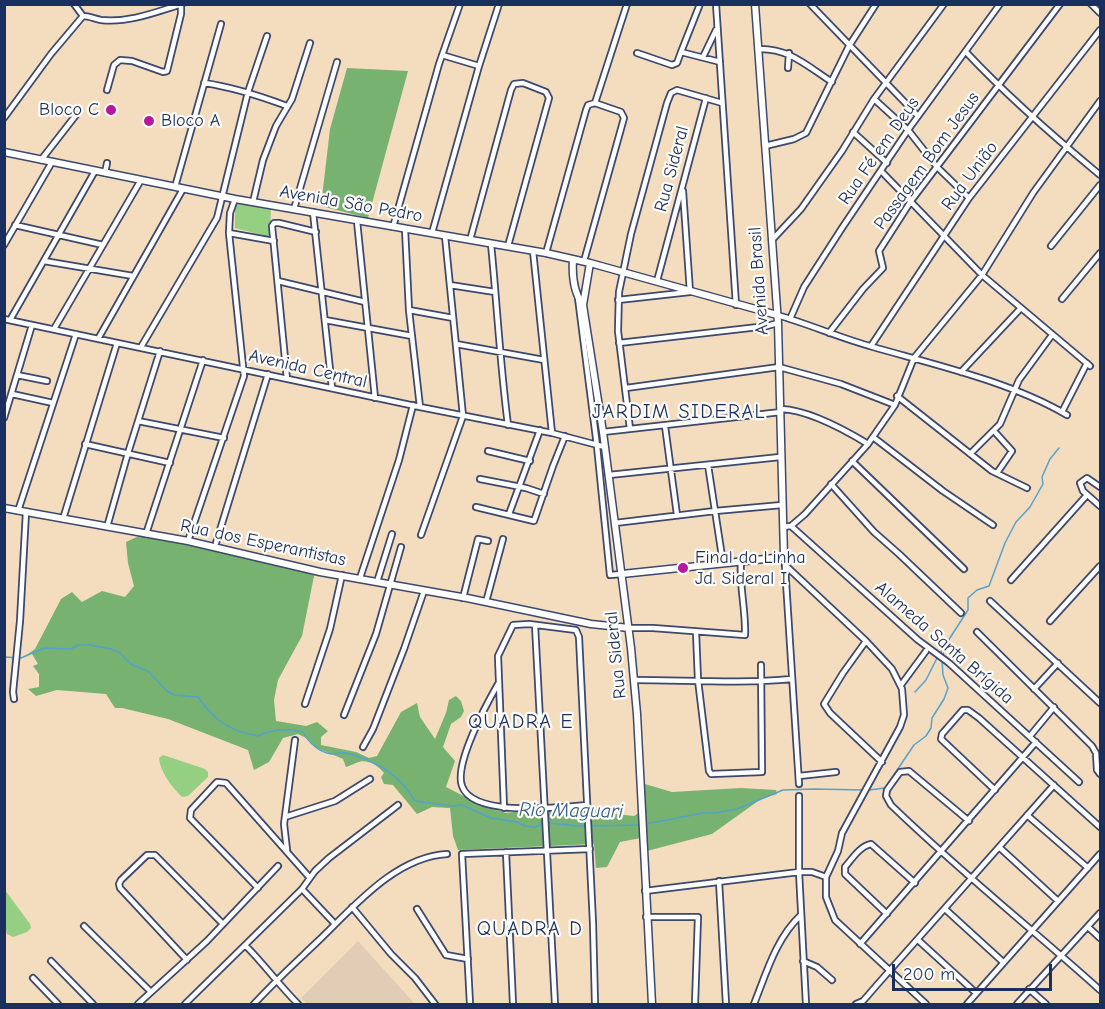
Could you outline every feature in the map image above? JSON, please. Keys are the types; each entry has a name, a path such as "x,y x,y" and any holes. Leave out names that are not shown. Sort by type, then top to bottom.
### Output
{"main road":[{"name":"Avenida Brasil","path":"755,4 777,315 784,557"},
{"name":"Avenida São Pedro","path":"5,154 235,199 546,253 587,262 777,315"},
{"name":"Rua Sideral","path":"573,259 573,279 578,298 583,305"},
{"name":"Rua Sideral","path":"587,262 583,305 622,574 637,714 651,1005"},
{"name":"Rua dos Esperantistas","path":"4,508 188,541 315,571 486,602 591,624 629,628"},
{"path":"622,574 784,557"}],"street":[{"path":"75,4 83,16 103,20 142,16 181,5 168,70 165,72 132,61 120,60 114,65 107,90"},
{"path":"393,227 442,55 460,4"},
{"path":"432,233 499,4"},
{"path":"595,103 627,4"},
{"path":"637,53 672,65 677,63 700,4"},
{"path":"716,4 736,305"},
{"path":"810,4 918,116"},
{"path":"765,146 794,139 806,133 849,46 876,4"},
{"path":"772,240 801,209 842,151 874,99 944,4"},
{"name":"Rua Fé em Deus","path":"790,319 804,287 908,130 1000,4"},
{"name":"Passagem Bom Jesus","path":"829,333 863,289 883,268 879,251 911,201 1060,4"},
{"path":"1091,4 1101,13"},
{"path":"4,118 51,54 83,16"},
{"path":"175,187 221,24"},
{"path":"702,57 717,30"},
{"name":"Rua União","path":"871,346 943,234 969,198 1101,30"},
{"path":"141,347 217,218 248,92 267,36"},
{"path":"253,202 266,150 302,72 310,43"},
{"path":"758,49 789,53 832,82"},
{"path":"681,52 720,62"},
{"path":"966,52 998,87 1101,176"},
{"path":"788,68 789,53"},
{"path":"442,55 479,66"},
{"path":"294,209 337,62"},
{"path":"470,240 514,84 523,82 548,93 549,98 508,246"},
{"path":"204,83 248,92 287,106"},
{"path":"630,429 619,343 618,300 622,272 663,118 670,95 675,90 722,103"},
{"name":"Rua Sideral","path":"657,281 706,98"},
{"path":"874,99 908,130 937,167 969,198"},
{"path":"783,527 791,526 805,514 868,444 895,405 914,357 982,274 999,250 1016,218 1101,101"},
{"path":"546,253 586,110 588,105 595,103 622,114 623,123 587,262"},
{"path":"41,160 76,115"},
{"path":"852,132 887,163"},
{"path":"4,245 51,162"},
{"path":"105,173 107,163"},
{"path":"7,319 44,261 95,171"},
{"path":"777,315 829,333 961,372 1044,401 1065,414 1089,365 1020,309 982,274 881,171"},
{"path":"54,329 141,180"},
{"path":"682,184 690,292"},
{"path":"1051,246 1101,185"},
{"path":"98,339 183,189"},
{"path":"188,541 241,388 244,369 229,233 229,221 235,199"},
{"path":"313,212 333,388"},
{"path":"217,218 229,221"},
{"path":"357,220 375,398"},
{"path":"287,379 272,226 274,223 316,232"},
{"path":"15,225 103,245"},
{"path":"405,229 409,310 420,407"},
{"path":"229,233 274,241"},
{"path":"421,535 463,416 446,236"},
{"path":"491,244 499,352 508,425"},
{"path":"533,251 552,433"},
{"path":"1062,299 1101,253"},
{"path":"44,261 133,276"},
{"path":"278,281 365,302"},
{"path":"450,285 495,292"},
{"name":"Avenida São Pedro","path":"618,300 690,292"},
{"path":"578,298 577,306 597,446 610,575 622,574"},
{"path":"961,372 1020,309"},
{"path":"409,310 453,318"},
{"name":"Avenida Central","path":"7,319 375,398 540,430 605,447"},
{"path":"325,320 412,336"},
{"path":"619,343 777,323"},
{"path":"4,418 32,325"},
{"path":"18,512 76,334"},
{"path":"970,454 1000,424 1019,380 1052,335"},
{"path":"63,519 117,343"},
{"path":"456,344 544,360"},
{"path":"107,528 160,351"},
{"path":"146,534 203,360"},
{"path":"626,388 779,367 841,384 895,405"},
{"path":"216,543 268,374"},
{"path":"17,375 47,381"},
{"path":"12,394 53,403"},
{"path":"897,396 970,454 997,473 1027,488"},
{"path":"360,578 399,460 413,405"},
{"path":"603,432 791,410 819,420 868,444"},
{"path":"138,421 224,438"},
{"path":"665,426 677,515"},
{"path":"509,514 540,430"},
{"path":"994,431 1012,451 997,473"},
{"path":"476,507 534,521 565,436"},
{"path":"873,437 943,491 993,525"},
{"path":"85,444 170,463"},
{"path":"488,451 530,461"},
{"path":"609,476 780,457"},
{"path":"852,461 964,569"},
{"path":"708,465 723,564"},
{"path":"1101,487 1093,480 1084,478 1080,483 1087,495 1101,506"},
{"path":"480,479 544,494"},
{"path":"831,484 874,532 961,614"},
{"path":"1011,580 1087,495"},
{"path":"615,523 715,511 782,506"},
{"path":"14,699 26,512"},
{"name":"Alameda Santa Brígida","path":"791,526 936,655 949,663 1079,782"},
{"path":"377,582 392,534"},
{"path":"463,598 478,539 488,541"},
{"path":"486,602 503,539"},
{"path":"344,715 369,656 401,547"},
{"path":"784,557 799,784"},
{"path":"629,628 746,635 746,615 740,574 741,561"},
{"path":"785,565 866,641 892,669 901,685 903,719 895,739 840,837 838,851 826,877 825,890 835,920 926,1005"},
{"path":"1050,621 1101,566"},
{"path":"305,704 330,629 342,575"},
{"path":"363,747 373,729 424,591"},
{"path":"990,601 1101,704"},
{"path":"504,808 498,656 513,625 536,625 576,630 579,637 590,849 595,1005"},
{"path":"536,625 555,1005"},
{"path":"696,632 698,680 709,771 714,776 760,773 763,767 761,665"},
{"path":"977,632 1092,746 1099,765 1097,770 1101,774"},
{"path":"866,641 843,672 824,704 830,713 882,762"},
{"path":"901,685 926,651"},
{"path":"1034,689 1058,663"},
{"path":"633,680 744,683 792,680"},
{"path":"499,682 476,728 460,771 462,786 466,794 481,802 504,808 587,805"},
{"path":"1030,736 1054,706"},
{"path":"995,790 942,741 942,734 959,712 965,710 979,718 1022,759 1101,827"},
{"path":"287,851 284,824 295,740"},
{"path":"860,944 1036,742"},
{"path":"799,776 836,772"},
{"path":"969,821 912,772 900,772 887,790 886,796 895,808 942,852 1101,990"},
{"path":"285,817 335,801 370,779"},
{"path":"258,888 190,818 191,810 214,784 224,782 310,878"},
{"path":"856,1005 918,940 970,878 1054,785"},
{"path":"799,796 799,872 806,1005"},
{"path":"185,1005 302,889 329,858 398,805"},
{"path":"1027,815 1088,868"},
{"path":"887,914 848,877 843,869 866,845 874,846 915,883"},
{"path":"999,847 1058,901"},
{"path":"470,1005 462,854 590,849"},
{"path":"506,852 513,1005"},
{"path":"187,960 120,888 119,884 145,857 153,854 222,923"},
{"path":"254,1005 275,981 366,894 409,865 434,855 447,854"},
{"path":"967,1005 1101,854"},
{"path":"138,1005 187,960 278,866"},
{"path":"644,891 799,872 812,872 826,877"},
{"path":"719,881 726,1005"},
{"path":"302,889 335,924"},
{"path":"352,907 391,954 415,978 435,1005"},
{"path":"417,909 446,955 468,959"},
{"path":"945,909 1003,962"},
{"path":"1017,1005 1029,989 1101,913"},
{"path":"754,1005 777,948 801,915"},
{"path":"646,917 698,917 695,1005"},
{"path":"84,926 150,992"},
{"path":"1088,927 1101,938"},
{"path":"918,940 976,993"},
{"path":"245,945 298,1005"},
{"path":"51,961 93,1005"},
{"path":"803,961 817,968 832,980"},
{"path":"33,978 58,1005"},
{"path":"1029,989 1046,1005"}],"shaded area":[{"path":"358,941 415,1004 307,1004 301,998"}],"green space":[{"path":"347,68 408,71 368,218 321,206 330,129"},
{"path":"235,202 271,209 270,237 235,228"},
{"path":"141,535 315,571 302,636 278,680 274,700 276,721 306,726 317,722 328,731 321,737 321,745 356,752 369,758 377,756 401,712 417,703 420,717 435,739 449,700 456,696 461,701 464,711 461,717 451,724 443,747 455,761 446,787 481,805 506,813 545,808 547,810 590,808 607,813 634,816 640,812 638,782 672,792 741,788 776,790 777,794 761,799 712,834 643,852 641,838 620,842 607,867 596,868 594,844 458,850 453,836 450,808 432,807 417,814 393,785 384,784 381,777 384,773 375,765 364,761 346,767 343,759 317,748 298,734 283,738 269,762 254,770 248,750 168,719 115,708 106,694 57,690 36,696 28,689 39,687 39,674 33,666 38,664 32,654 28,654 35,649 61,599 72,592 82,602 102,591 125,597 134,586 126,542"},
{"path":"163,755 205,769 208,777 188,796 182,797 164,774 159,758"},
{"path":"5,890 31,928 13,937 7,934 5,926"}],"waterway":[{"path":"915,692 926,680 937,658 968,610 968,598 977,590 989,586 1005,543 1016,522 1030,507 1043,484 1042,477 1050,459 1059,448"},
{"name":"Rio Maguari","path":"4,657 21,658 44,648 71,649 78,645 111,649 119,652 131,664 149,672 174,695 198,697 216,718 230,728 258,736 280,730 303,732 308,740 323,752 344,753 377,764 394,776 415,801 452,806 462,805 491,818 517,822 525,826 536,827 543,823"},
{"name":"Rio Maguari","path":"943,656 945,645"},
{"name":"Rio Maguari","path":"869,790 885,788 914,745 926,736 931,728 932,718 948,688 943,675 942,660"},
{"name":"Rio Maguari","path":"646,824 737,809 783,790 864,790"},
{"name":"Rio Maguari","path":"548,823 580,826 641,825"}],"place":[{"name":"Bloco C","path":"111,110"},
{"name":"Bloco A","path":"149,121"},
{"name":"Final da Linha Jd. Sideral I","path":"683,568"}],"district":[{"name":"JARDIM SIDERAL","path":"679,412"},
{"name":"QUADRA E","path":"521,722"},
{"name":"QUADRA D","path":"530,929"}]}
